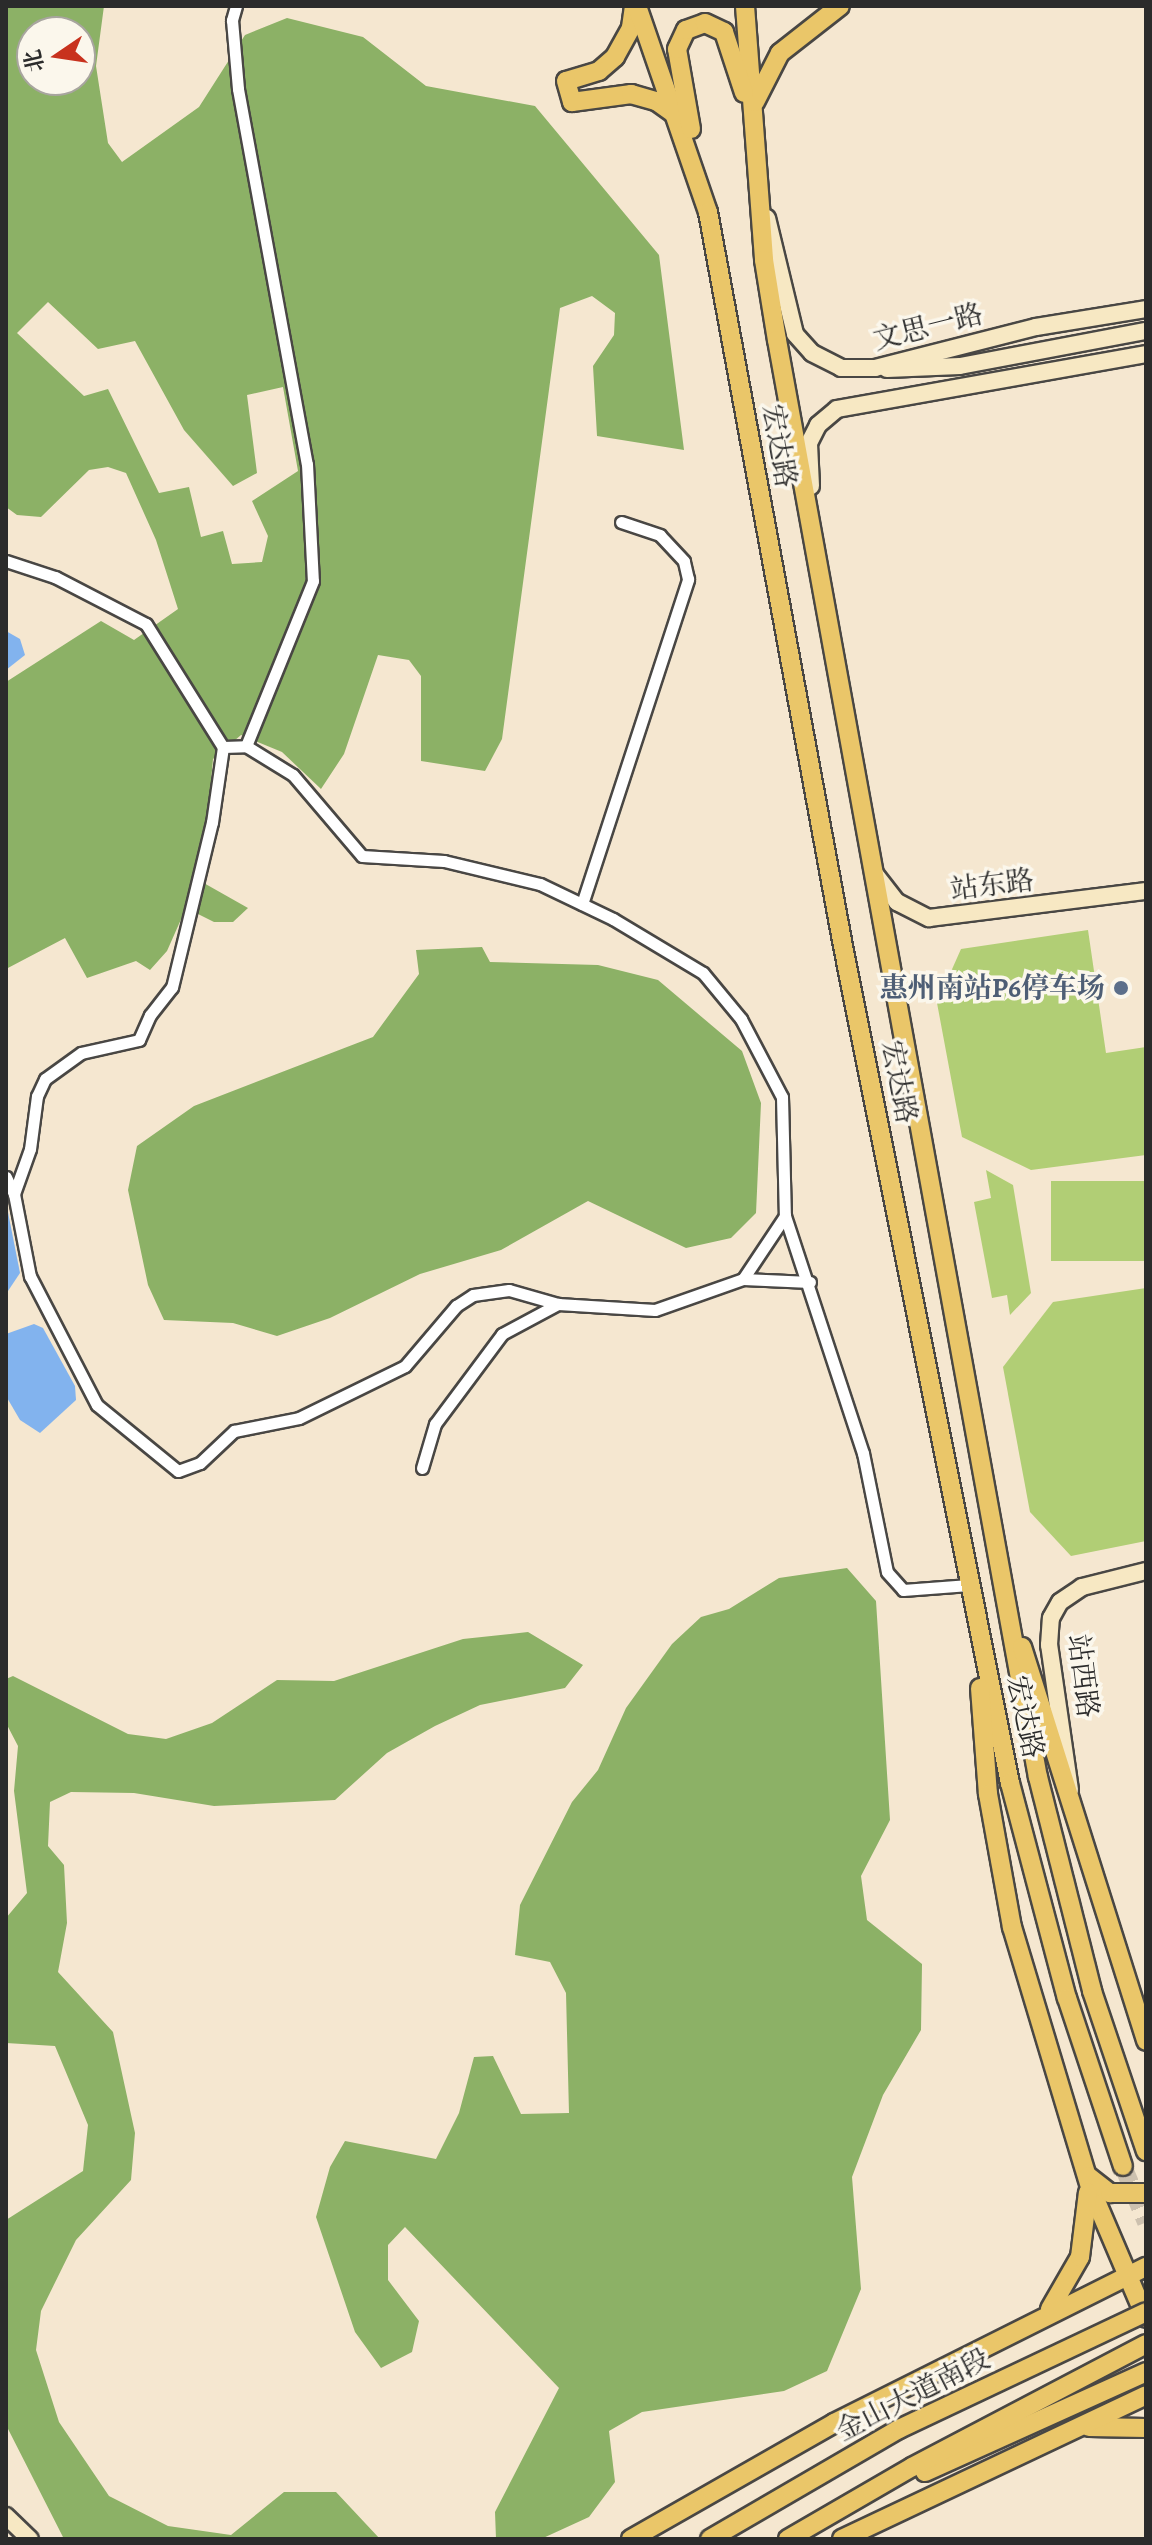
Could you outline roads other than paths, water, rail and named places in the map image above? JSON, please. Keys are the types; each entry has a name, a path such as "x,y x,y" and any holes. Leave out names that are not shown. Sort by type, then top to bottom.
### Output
{"main road":[{"name":"宏达路","path":"636,6 695,164 975,1617 1010,1783 1063,1983 1123,2166"},
{"path":"636,6 631,28 615,57 599,71 566,81 572,102 631,94 656,101 677,115"},
{"name":"宏达路","path":"745,6 764,260 1007,1612 1038,1777 1092,1991 1146,2151"},
{"path":"752,113 764,77 780,53 840,6"},
{"path":"695,164 677,49 681,35 698,24 712,24 728,37 755,155"},
{"path":"1007,1612 1038,1693 1146,2041"},
{"path":"975,1617 988,1794 1012,1927 1083,2166 1126,2275 1146,2315"},
{"path":"1083,2166 1110,2193 1146,2193"},
{"path":"1048,2312 1067,2286 1085,2240 1088,2191 1083,2166"},
{"path":"631,2539 682,2505 1048,2312 1146,2267"},
{"name":"金山大道南段","path":"710,2539 899,2429 1146,2315"},
{"path":"788,2539 1146,2344"},
{"path":"845,2506 1146,2372"},
{"path":"842,2539 1146,2395"},
{"path":"1064,2434 1107,2424 1146,2428"}],"street":[{"path":"236,6 232,20 238,89 307,464 313,581 246,746"},
{"name":"文思一路","path":"757,180 795,334 831,365 875,368 1036,327 1146,309"},
{"path":"875,368 960,366 1146,331"},
{"path":"811,527 809,443 818,425 837,409 1146,354"},
{"path":"582,904 688,579 684,561 660,535 621,522"},
{"path":"6,561 55,577 146,624 223,747 212,822 172,987 150,1015 139,1040 81,1053 45,1079 37,1096 30,1149 14,1194"},
{"path":"223,747 246,746 293,775 362,856 444,861 540,884 582,904 703,973 741,1019 782,1097 785,1216 810,1282 818,1328 863,1453 887,1572 903,1590 969,1585"},
{"name":"站东路","path":"871,861 897,902 929,918 1146,891"},
{"path":"6,1177 14,1194 30,1276 97,1405 178,1471 200,1463 234,1431 299,1418 405,1366 456,1306 473,1295 509,1290 558,1304 655,1310 743,1279 810,1282"},
{"path":"743,1279 785,1216"},
{"path":"422,1468 435,1424 502,1334 558,1304"},
{"name":"站西路","path":"1071,1803 1069,1763 1049,1645 1051,1618 1060,1602 1082,1587 1146,1571"},
{"path":"6,2516 30,2539"}],"water":[{"path":"6,631 20,639 25,655 6,670"},
{"path":"6,1202 20,1273 6,1294"},
{"path":"34,1324 43,1328 75,1386 76,1400 40,1433 20,1420 6,1396 6,1334"}],"tunnel":[{"path":"1123,2166 1146,2222"}],"place":[{"name":"惠州南站P6停车场","path":"1121,988"}]}
